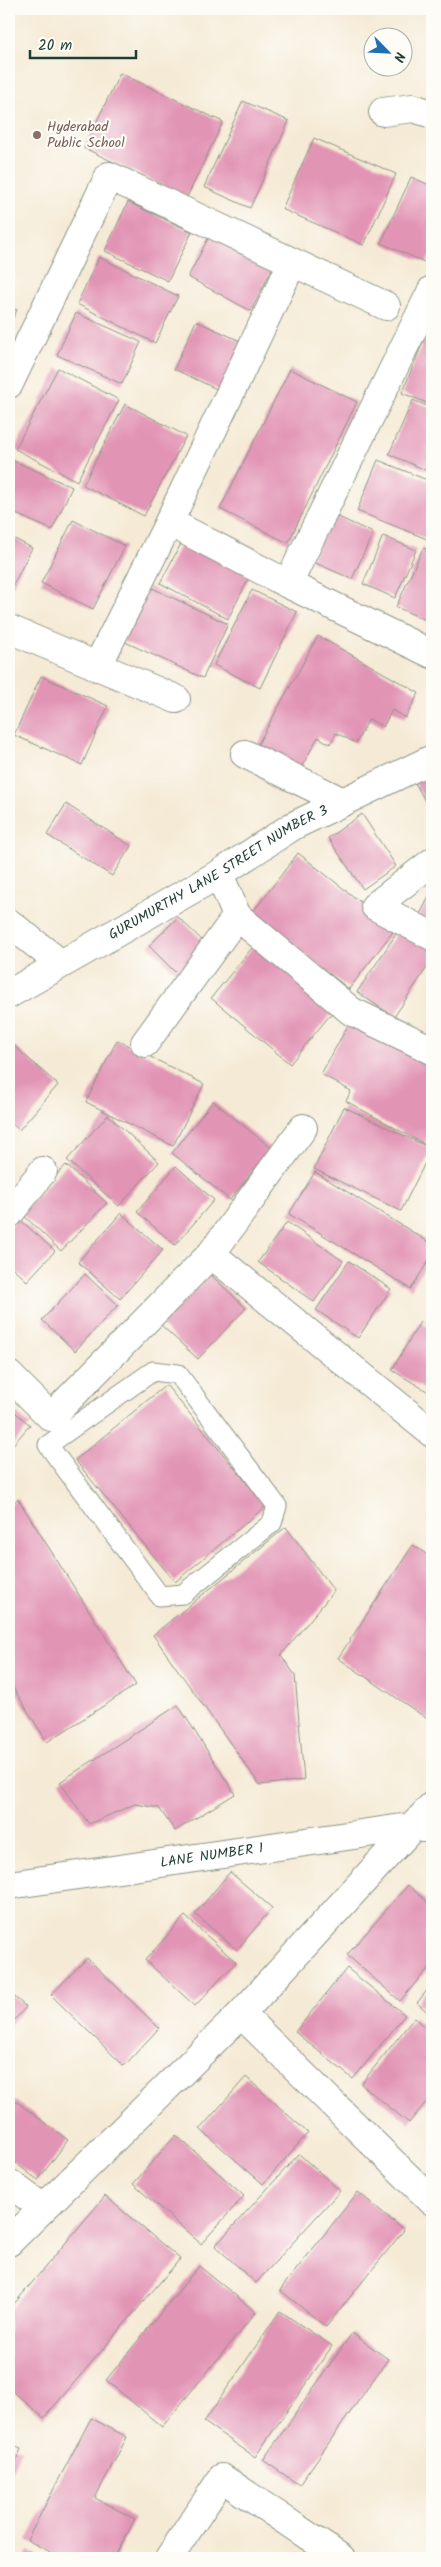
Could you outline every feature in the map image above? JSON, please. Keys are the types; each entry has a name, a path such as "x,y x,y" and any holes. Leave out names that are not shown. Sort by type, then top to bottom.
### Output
{"street":[{"path":"383,112 413,108 432,114"},
{"path":"9,384 109,176 386,306"},
{"path":"97,667 169,522 292,263"},
{"path":"288,584 432,290"},
{"path":"169,522 288,584 432,654"},
{"path":"9,629 176,699"},
{"path":"244,754 343,802"},
{"name":"GURUMURTHY LANE STREET NUMBER 3","path":"9,994 60,963 220,874 293,826 432,759"},
{"path":"432,862 375,906 432,936"},
{"path":"220,874 237,916 351,1011 432,1050"},
{"path":"146,1043 237,916"},
{"path":"9,923 60,963"},
{"path":"9,1375 56,1426 211,1254 302,1128"},
{"path":"9,1214 43,1171"},
{"path":"211,1254 432,1433"},
{"path":"9,2242 241,2014 427,1821"},
{"name":"LANE NUMBER 1","path":"9,1885 427,1821"},
{"path":"241,2014 432,2201"},
{"path":"9,2183 44,2208"},
{"path":"169,2558 222,2478 341,2558"}],"lane":[{"path":"153,1371 178,1374 277,1506 272,1523 183,1594 160,1596 48,1445 56,1426 153,1371"}],"building":[{"path":"120,73 223,122 187,197 84,148"},
{"path":"243,101 289,121 250,208 204,187"},
{"path":"314,138 396,174 364,245 282,209"},
{"path":"411,177 432,186 432,252 427,263 381,243"},
{"path":"128,202 192,232 168,281 105,251"},
{"path":"210,235 273,267 251,311 188,277"},
{"path":"99,257 178,296 155,343 77,304"},
{"path":"9,307 17,310 9,326"},
{"path":"76,313 141,342 122,384 57,355"},
{"path":"196,321 245,343 223,392 174,369"},
{"path":"427,332 432,334 432,405 402,393"},
{"path":"58,368 119,400 77,481 15,449"},
{"path":"290,369 357,402 288,543 220,509"},
{"path":"413,400 432,408 432,473 389,454"},
{"path":"125,404 186,436 144,516 83,485"},
{"path":"10,459 72,487 52,530 9,511"},
{"path":"378,460 432,482 432,541 357,511"},
{"path":"332,514 373,533 352,579 311,561"},
{"path":"73,520 125,546 93,609 41,583"},
{"path":"9,536 32,548 9,593"},
{"path":"383,536 416,550 395,598 363,584"},
{"path":"183,540 250,576 228,619 160,583"},
{"path":"423,548 432,552 432,617 430,622 396,607"},
{"path":"148,586 228,624 203,678 123,641"},
{"path":"252,590 297,612 260,688 214,665"},
{"path":"318,636 419,693 405,718 392,710 383,727 369,719 356,743 336,733 330,744 318,737 296,777 253,753"},
{"path":"41,676 108,706 82,765 14,735"},
{"path":"432,768 432,814 413,779"},
{"path":"66,804 131,846 112,876 47,835"},
{"path":"362,814 396,866 363,889 328,838"},
{"path":"298,853 395,929 349,989 252,913"},
{"path":"432,891 432,928 417,920"},
{"path":"178,917 207,945 178,975 149,946"},
{"path":"401,927 432,947 432,960 394,1017 357,992"},
{"path":"256,943 335,1009 290,1064 211,998"},
{"path":"351,1020 432,1065 432,1130 424,1144 346,1101 351,1091 321,1074"},
{"path":"117,1040 204,1084 173,1146 86,1102"},
{"path":"10,1042 58,1085 19,1130 9,1121"},
{"path":"213,1101 271,1148 230,1200 172,1153"},
{"path":"344,1107 432,1149 401,1211 314,1169"},
{"path":"108,1115 159,1162 119,1206 67,1160"},
{"path":"66,1165 107,1203 61,1251 21,1213"},
{"path":"176,1166 214,1200 175,1245 137,1212"},
{"path":"315,1172 432,1244 432,1255 411,1289 289,1214"},
{"path":"121,1213 163,1250 120,1299 78,1262"},
{"path":"18,1218 55,1251 27,1281 9,1264 9,1228"},
{"path":"287,1222 343,1261 314,1302 258,1262"},
{"path":"349,1261 391,1289 358,1338 316,1310"},
{"path":"85,1274 118,1305 75,1351 42,1320"},
{"path":"210,1274 246,1308 198,1359 161,1325"},
{"path":"420,1322 432,1329 432,1394 392,1370"},
{"path":"166,1385 266,1506 175,1582 75,1460"},
{"path":"9,1407 30,1425 9,1449"},
{"path":"18,1499 136,1685 47,1742 9,1681 9,1506"},
{"path":"286,1527 334,1591 281,1655 295,1675 304,1780 260,1785 153,1635"},
{"path":"413,1545 432,1558 432,1722 338,1658"},
{"path":"178,1705 235,1794 175,1831 159,1808 135,1804 89,1824 60,1782"},
{"path":"230,1872 272,1908 237,1950 195,1914"},
{"path":"408,1885 432,1906 432,1964 400,2001 347,1955"},
{"path":"185,1916 236,1962 195,2006 145,1960"},
{"path":"87,1958 159,2028 124,2066 51,1995"},
{"path":"347,1968 405,2015 353,2079 295,2032"},
{"path":"432,1984 432,2016 417,2003"},
{"path":"9,1992 26,2007 9,2026"},
{"path":"414,2018 432,2033 432,2095 409,2123 361,2084"},
{"path":"246,2077 308,2133 263,2184 200,2129"},
{"path":"9,2096 68,2140 38,2180 9,2158"},
{"path":"176,2135 244,2196 201,2244 133,2184"},
{"path":"299,2154 340,2191 256,2283 215,2246"},
{"path":"358,2192 404,2230 326,2327 280,2290"},
{"path":"105,2196 180,2259 44,2418 9,2388 9,2310"},
{"path":"199,2266 256,2312 162,2427 106,2380"},
{"path":"280,2311 332,2346 255,2457 204,2422"},
{"path":"352,2333 388,2359 299,2485 263,2460"},
{"path":"91,2418 127,2437 95,2498 135,2519 114,2558 62,2558 27,2540"},
{"path":"9,2444 21,2449 9,2477"},
{"path":"28,2551 42,2558 25,2558"}],"place":[{"name":"Hyderabad Public School","path":"37,135"}]}
